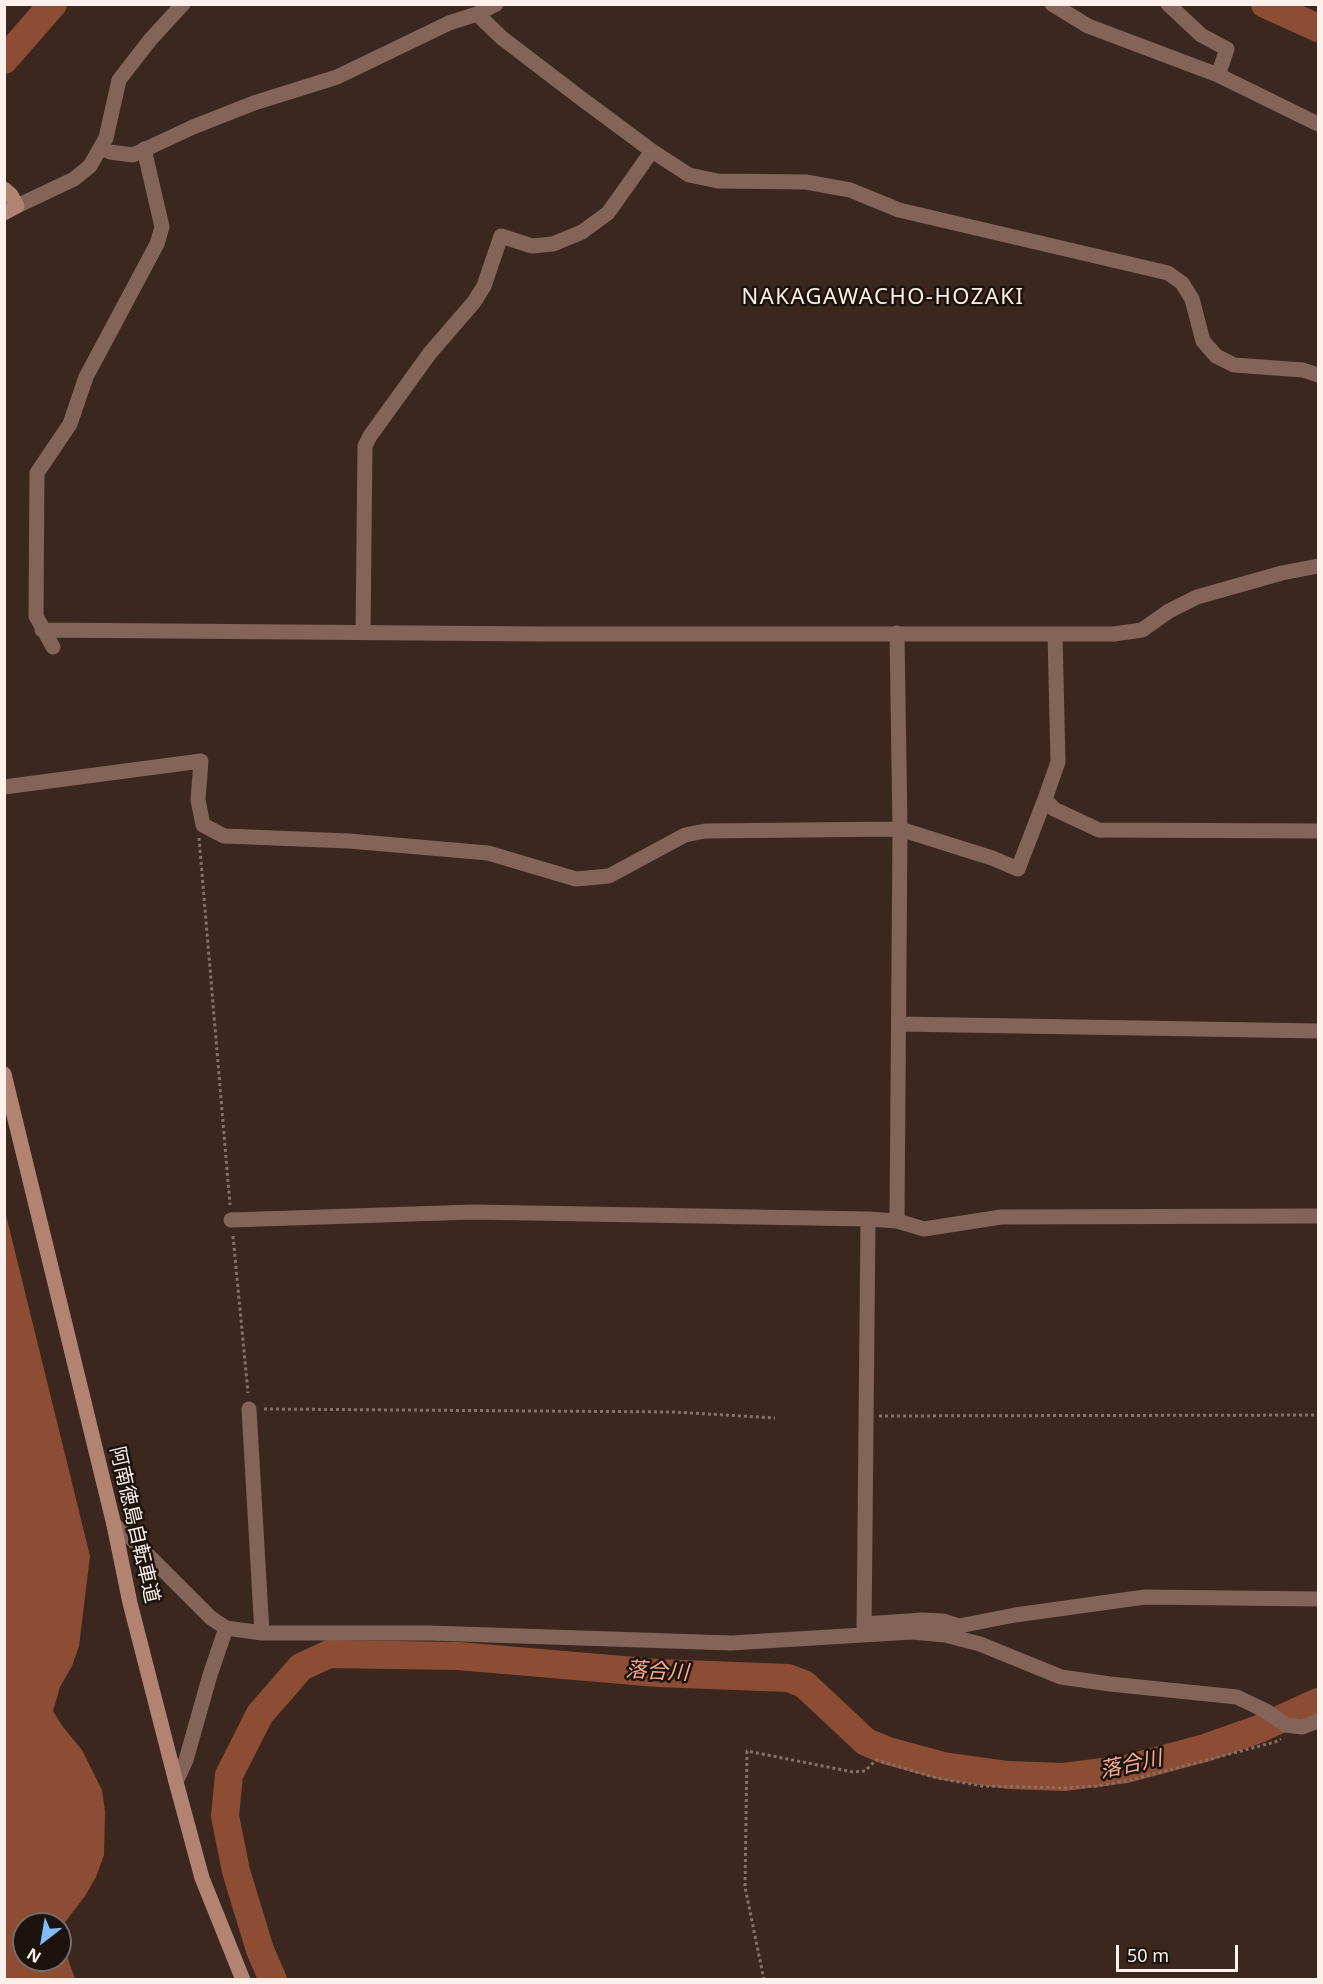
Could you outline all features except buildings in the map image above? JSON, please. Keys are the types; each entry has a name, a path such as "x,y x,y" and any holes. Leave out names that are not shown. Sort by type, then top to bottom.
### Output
{"main road":[{"path":"4,189 11,195 11,210"},
{"name":"阿南徳島自転車道","path":"4,1074 114,1525 130,1603 176,1782 202,1878 243,1980"}],"street":[{"path":"11,210 74,178 106,150 106,138 119,80 150,40 183,4"},
{"path":"106,150 133,155 193,127 254,103 337,77 449,23 477,14 496,4"},
{"path":"1052,4 1088,26 1218,75 1318,124"},
{"path":"1168,4 1201,35 1227,49 1218,75"},
{"path":"477,14 502,38 652,151 689,175 718,181 806,182 850,190 899,210 1168,273 1182,283 1192,299 1203,341 1216,356 1234,365 1303,370 1318,375"},
{"path":"53,647 36,616 37,473 70,424 86,377 157,244 162,227 144,149"},
{"path":"363,633 365,446 370,436 430,353 474,302 484,286 501,236 532,246 553,244 582,232 608,213 652,151"},
{"path":"42,630 363,633 1114,634 1142,630 1169,611 1197,597 1282,573 1318,566"},
{"path":"897,633 900,829 897,1221"},
{"path":"4,787 201,761 198,800 203,825 224,836 349,842 488,853 576,879 609,876 685,835 705,831 900,829 992,858 1018,869 1058,762 1055,634"},
{"path":"1044,799 1054,809 1099,830 1318,831"},
{"path":"899,1024 1318,1031"},
{"path":"231,1220 473,1212 868,1219 897,1221 924,1229 1001,1217 1318,1216"},
{"path":"864,1630 868,1219"},
{"path":"249,1409 262,1633"},
{"path":"114,1525 132,1539 211,1618 226,1628 262,1633 430,1633 731,1643 864,1630 922,1620 966,1625 1015,1615 1145,1597 1318,1599"},
{"path":"176,1782 186,1760 226,1628"},
{"path":"864,1630 945,1635 980,1644 1061,1677 1237,1697 1288,1725 1302,1727 1318,1721"}],"path":[{"path":"203,825 199,836 249,1409 674,1412 775,1418"},
{"path":"876,1416 1318,1415"},
{"path":"764,1980 745,1887 747,1751 853,1772 865,1771 876,1760 937,1778 982,1786 1065,1788 1097,1786 1131,1780 1275,1742 1285,1737 1288,1725"}],"shaded area":[{"path":"4,1207 90,1556 79,1646 72,1666 60,1687 53,1711 82,1750 102,1790 105,1811 104,1855 96,1877 72,1913 12,1912 12,1972 72,1970 75,1979 5,1979"}],"waterway":[{"path":"4,60 53,4"},
{"path":"1265,4 1318,28"},
{"name":"落合川","path":"273,1980 260,1950 236,1871 225,1816 229,1775 260,1714 301,1667 329,1654 458,1656 658,1673 788,1678 804,1684 866,1742 888,1751 943,1766 1008,1775 1064,1777 1126,1769 1205,1748 1259,1729 1318,1702"}],"district":[{"name":"NAKAGAWACHO-HOZAKI","path":"883,298"}]}
